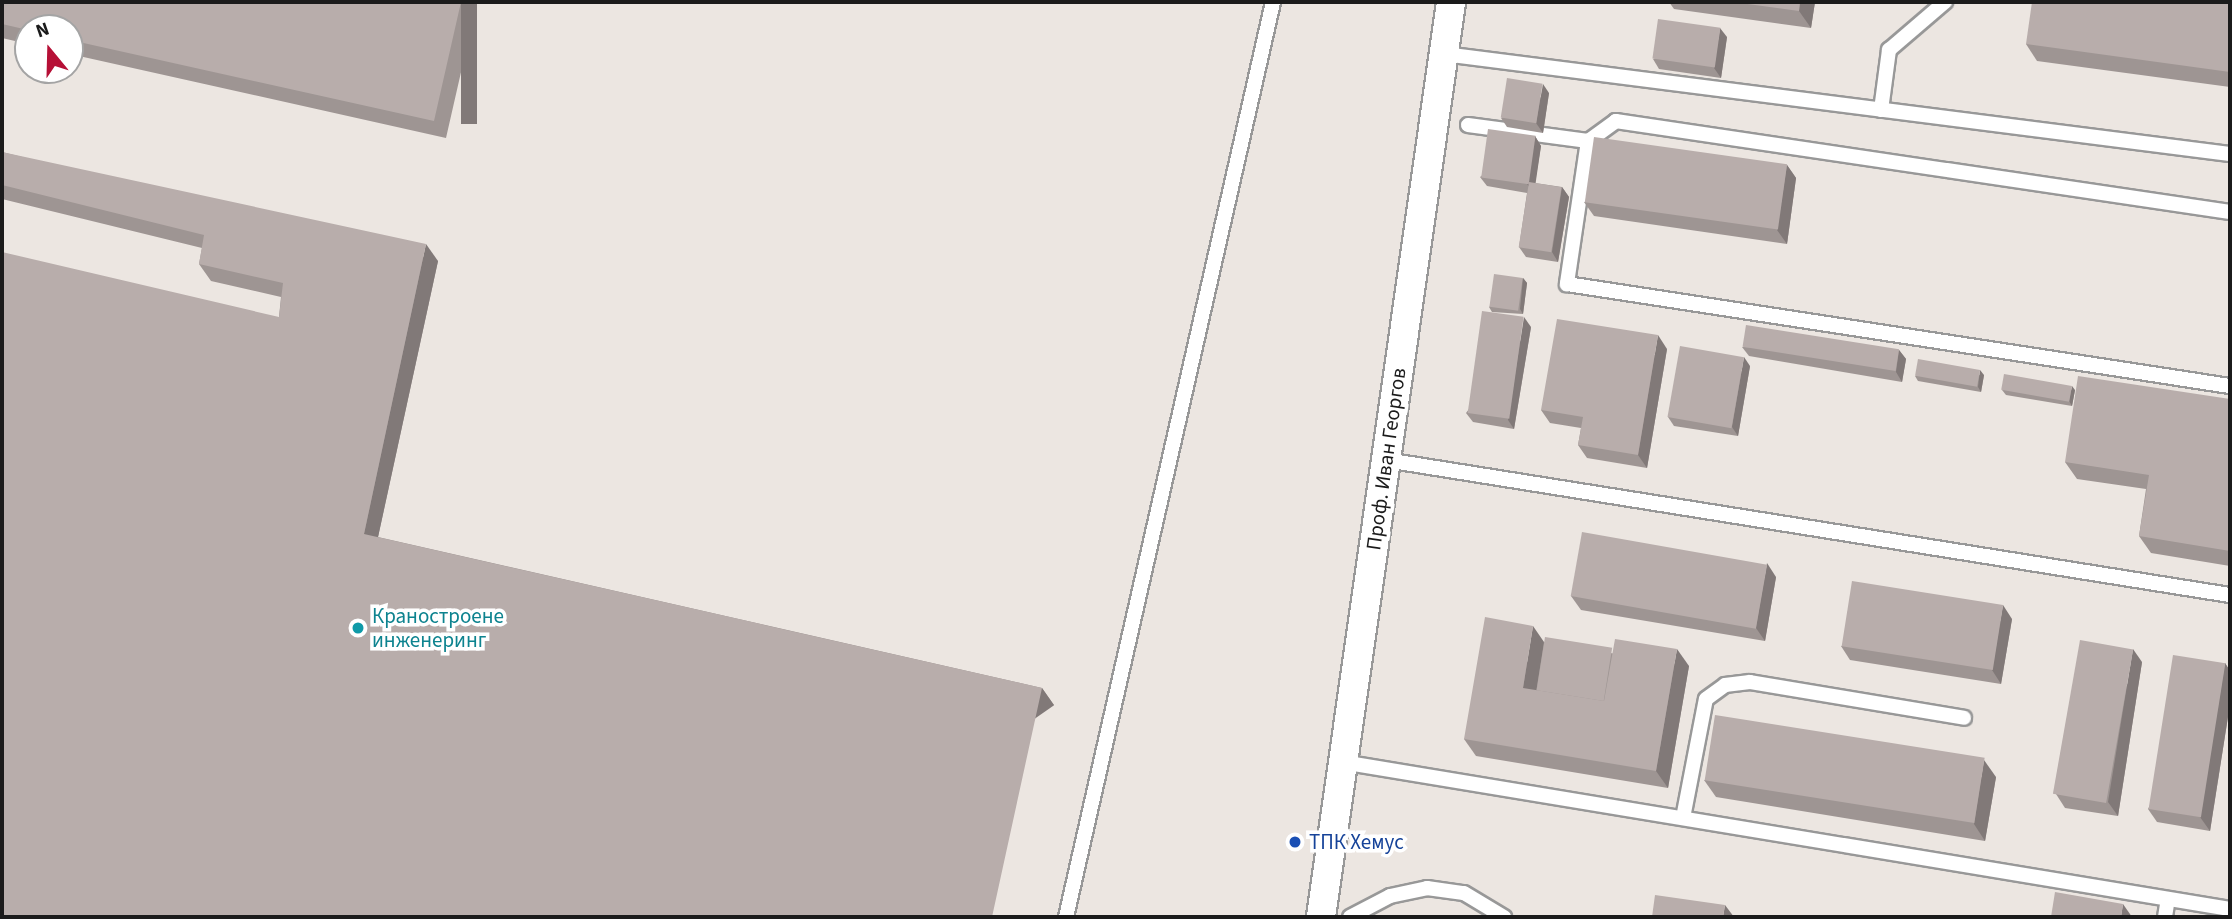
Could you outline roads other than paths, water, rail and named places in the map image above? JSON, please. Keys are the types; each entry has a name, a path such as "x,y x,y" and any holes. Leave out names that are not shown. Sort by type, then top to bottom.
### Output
{"street":[{"name":"Проф. Иван Георгов","path":"1321,917 1451,2"}],"lane":[{"path":"1066,917 1273,2"},
{"path":"1881,110 1889,50 1945,2"},
{"path":"1444,54 2230,154"},
{"path":"1468,125 1588,141 1616,121 2230,212"},
{"path":"1588,141 1567,284 2230,386"},
{"path":"1386,460 2230,595"},
{"path":"1683,818 1706,699 1725,685 1750,682 1964,719"},
{"path":"1342,762 2230,909"},
{"path":"1350,917 1390,896 1427,888 1464,893 1504,917"},
{"path":"2165,917 2168,899"}],"place":[{"name":"Краностроене инженеринг","path":"358,628"},
{"name":"ТПК Хемус","path":"1295,842"}]}
